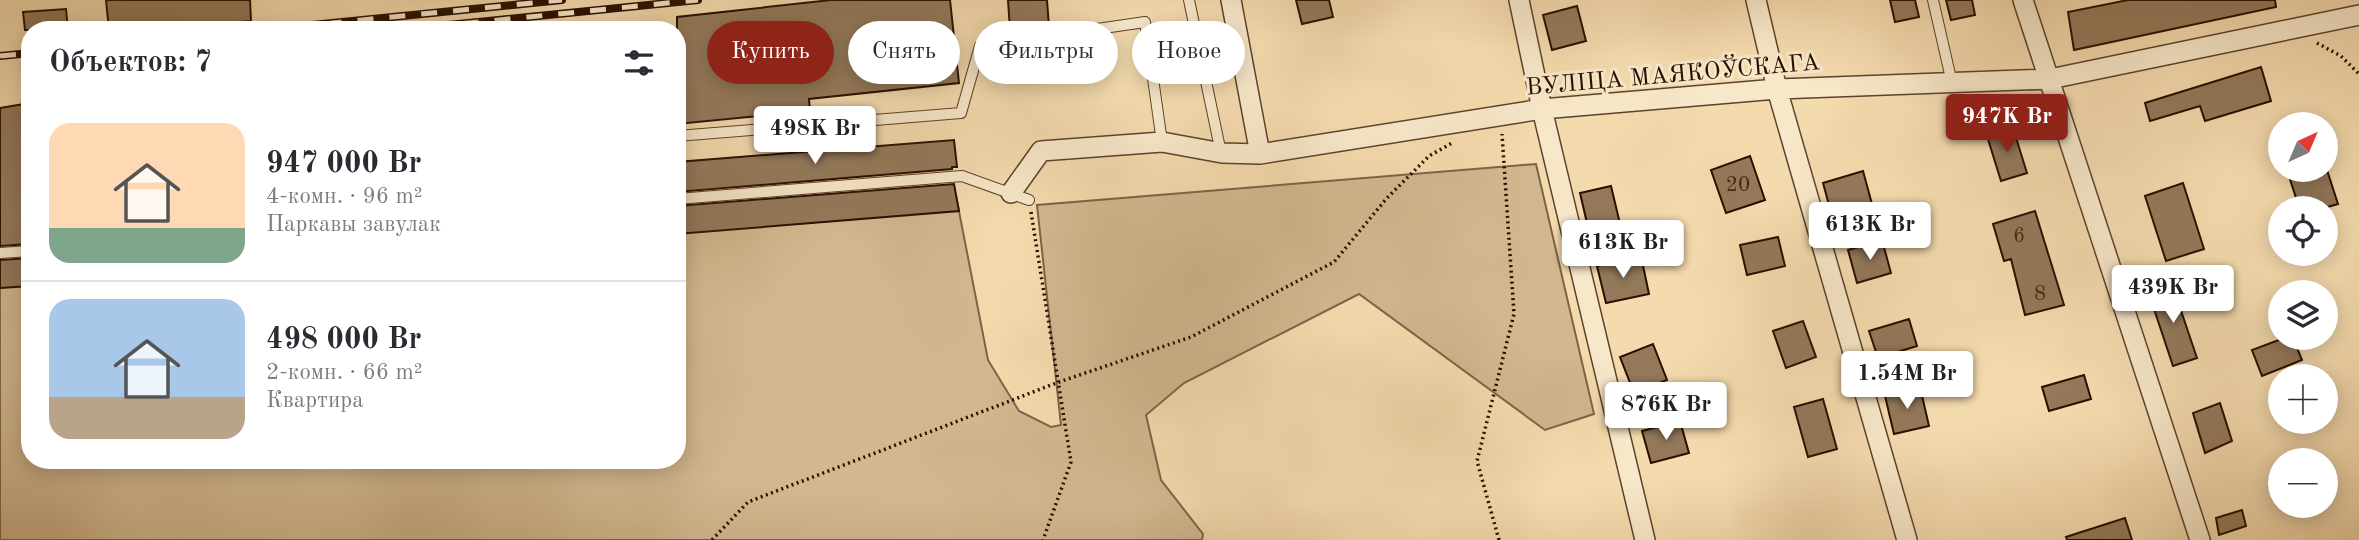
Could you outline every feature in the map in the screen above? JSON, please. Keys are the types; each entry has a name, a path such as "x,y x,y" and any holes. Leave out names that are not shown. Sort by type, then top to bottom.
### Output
{"street":[{"path":"1231,0 1260,154"},
{"path":"1519,0 1542,109 1645,540"},
{"path":"1756,0 1777,89 1907,540"},
{"path":"2023,0 2200,540"},
{"name":"ВУЛІЦА МАЯКОЎСКАГА","path":"1020,197 1041,151 1162,142 1222,153 1260,154 1542,109 1777,89 2050,79 2359,15"}],"lane":[{"path":"1189,0 1222,153"},
{"path":"1933,0 1952,83"},
{"path":"686,135 961,113 980,46 1145,22 1162,142"},
{"path":"686,198 962,176 1020,197"},
{"path":"0,253 21,252"}],"path":[{"path":"2291,30 2341,56 2359,74"},
{"path":"1499,540 1477,461 1514,314 1500,116"},
{"path":"712,540 748,502 1059,382 1191,337 1334,262 1387,198 1429,156 1453,143"},
{"path":"1020,197 1059,382 1071,463 1043,540"}],"shaded area":[{"path":"1536,164 1594,414 1545,430 1359,294 1184,383 1146,415 1161,480 1203,534 1202,540 0,540 0,279 21,277 21,469 686,469 686,219 956,196 988,360 1019,411 1051,427 1061,425 1037,205"}],"building":[{"path":"106,0 250,0 251,21 108,21"},
{"path":"831,0 950,0 952,21 848,21 848,84 950,84 809,99 810,111 686,123 686,21 677,21 677,17"},
{"path":"1008,0 1047,0 1049,21 1009,21"},
{"path":"1296,0 1329,0 1333,17 1302,24"},
{"path":"1890,0 1915,0 1919,17 1895,22"},
{"path":"1946,0 1972,0 1975,15 1951,20"},
{"path":"2128,0 2275,0 2276,7 2074,50 2068,12"},
{"path":"1577,6 1586,41 1552,50 1543,15"},
{"path":"66,9 67,21 24,21 23,12"},
{"path":"2261,67 2271,101 2205,121 2200,106 2150,121 2145,103"},
{"path":"21,104 21,245 0,246 0,108"},
{"path":"2013,128 2027,173 2001,181 1987,136"},
{"path":"954,140 957,167 686,191 686,161"},
{"path":"1750,156 1765,200 1726,213 1711,170"},
{"path":"1863,171 1872,204 1832,216 1823,183"},
{"path":"2291,182 2331,182 2335,196 2295,196"},
{"path":"2183,183 2204,249 2166,261 2145,196"},
{"path":"954,184 959,211 686,233 686,205"},
{"path":"1611,186 1621,228 1590,236 1580,193"},
{"path":"2035,211 2064,305 2025,315 2011,259 2004,261 1993,224"},
{"path":"1778,237 1785,266 1747,275 1740,245"},
{"path":"1882,240 1891,273 1857,283 1848,250"},
{"path":"1641,256 1649,294 1606,303 1597,266"},
{"path":"21,259 21,287 0,288 0,260"},
{"path":"2172,284 2197,358 2173,366 2148,291"},
{"path":"1909,319 1917,346 1878,358 1869,331"},
{"path":"1803,321 1816,357 1786,368 1773,331"},
{"path":"1653,344 1667,380 1634,393 1620,357"},
{"path":"2268,344 2268,350 2298,350 2302,360 2292,364 2268,364 2268,374 2262,376 2252,350"},
{"path":"2084,375 2091,399 2049,411 2042,387"},
{"path":"1920,387 1929,426 1894,434 1885,396"},
{"path":"1823,399 1837,449 1808,457 1794,407"},
{"path":"2220,403 2232,441 2205,453 2193,413"},
{"path":"1680,421 1689,453 1651,463 1642,431"},
{"path":"2242,510 2246,526 2219,535 2216,518"},
{"path":"2125,518 2132,540 2067,540 2066,537"}],"railway":[{"path":"352,21 562,0"},
{"path":"489,21 698,0"},
{"path":"0,56 21,54"}]}
